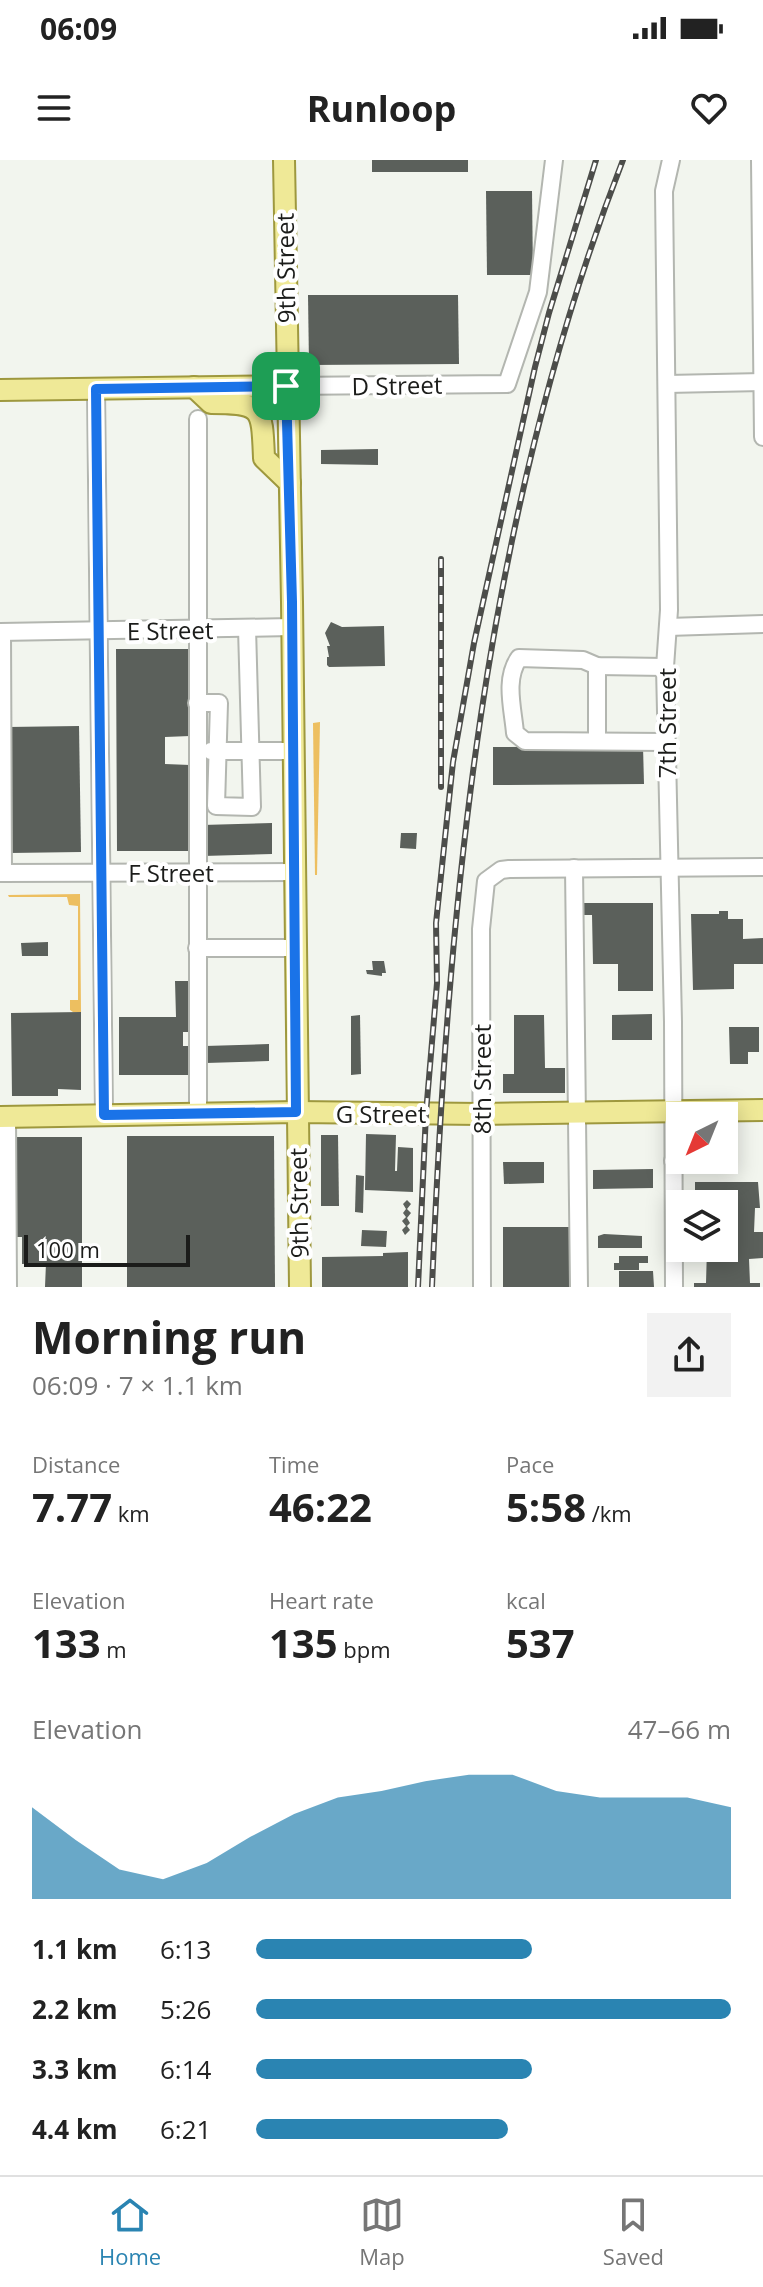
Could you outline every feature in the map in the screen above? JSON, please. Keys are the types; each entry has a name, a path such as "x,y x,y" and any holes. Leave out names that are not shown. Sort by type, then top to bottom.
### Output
{"main road":[{"name":"9th Street","path":"284,160 300,1287"},
{"name":"D Street","path":"0,390 286,386"},
{"path":"194,387 211,403 243,403 258,412 264,458 290,483"},
{"name":"G Street","path":"738,1111 763,1110"},
{"name":"G Street","path":"3,1117 666,1111"}],"street":[{"name":"D Street","path":"286,386 507,384 538,292 554,160"},
{"name":"7th Street","path":"671,160 664,191 668,627 665,667 672,1102"},
{"path":"760,160 763,437"},
{"path":"667,384 763,382"},
{"path":"96,389 104,1115"},
{"path":"198,419 198,1115"},
{"path":"668,627 763,624"},
{"name":"E Street","path":"1,632 292,627"},
{"path":"197,703 219,703 216,806 252,807 247,628"},
{"path":"1,632 2,873"},
{"path":"665,667 597,666 583,660 519,658 512,667 510,687 515,733 525,741 666,742"},
{"path":"597,666 597,741"},
{"path":"197,751 293,751"},
{"path":"579,1287 574,868 763,867"},
{"name":"8th Street","path":"482,1287 481,929 484,890 486,881 493,874 509,869 574,868"},
{"name":"F Street","path":"2,873 294,872"},
{"path":"197,948 295,948"},
{"path":"3,1117 8,1287"},
{"name":"7th Street","path":"673,1174 674,1287"}],"shaded area":[{"path":"320,722 317,875 315,875 313,723"},
{"path":"80,894 81,1012 73,1012 70,1010 70,1000 78,1000 78,906 69,905 67,897 8,895"}],"building":[{"path":"372,160 468,160 468,172 372,172"},
{"path":"486,191 532,191 533,275 487,275"},
{"path":"308,295 458,295 459,364 309,365"},
{"path":"378,449 378,465 321,464 321,450"},
{"path":"331,622 342,627 384,626 385,666 329,667 327,646 330,646 325,633"},
{"path":"116,649 189,649 190,736 165,737 165,764 190,765 191,851 117,851"},
{"path":"79,726 81,852 10,853 8,727"},
{"path":"643,746 644,784 493,785 493,747"},
{"path":"272,823 272,854 203,856 202,825"},
{"path":"401,833 417,833 416,849 400,848"},
{"path":"583,903 653,903 653,991 618,991 618,964 593,964 592,915 583,915"},
{"path":"719,911 728,911 728,919 743,919 743,939 763,938 763,964 734,964 734,989 693,990 691,914 719,914"},
{"path":"48,942 48,956 22,956 21,943"},
{"path":"372,961 384,961 386,973 382,976 367,974 366,970 373,970"},
{"path":"175,981 192,981 192,1032 183,1032 183,1046 192,1046 192,1075 119,1075 119,1017 176,1017"},
{"path":"81,1012 81,1090 58,1089 58,1096 12,1096 11,1013"},
{"path":"652,1014 652,1040 612,1040 612,1015"},
{"path":"360,1015 361,1074 351,1075 351,1016"},
{"path":"514,1015 544,1015 545,1068 565,1068 565,1093 503,1093 503,1074 514,1074"},
{"path":"729,1027 759,1027 759,1052 748,1052 748,1064 730,1064"},
{"path":"269,1044 269,1061 206,1063 205,1046"},
{"path":"366,1134 396,1135 395,1171 398,1147 413,1148 413,1192 365,1190"},
{"path":"321,1135 338,1135 339,1206 321,1206"},
{"path":"127,1136 274,1136 275,1287 127,1287"},
{"path":"12,1137 82,1137 82,1287 45,1287 46,1263 22,1264 22,1237 13,1237"},
{"path":"503,1162 544,1162 544,1183 504,1184"},
{"path":"653,1169 653,1188 593,1189 593,1170"},
{"path":"356,1175 364,1176 363,1213 355,1212"},
{"path":"695,1182 758,1182 760,1208 755,1208 754,1232 763,1232 763,1258 749,1259 750,1283 760,1283 760,1287 694,1287 694,1283 706,1283 707,1262 738,1262 738,1190 695,1190"},
{"path":"407,1200 411,1204 407,1209 411,1213 407,1218 410,1230 405,1235 402,1230 406,1226 402,1221 406,1217 403,1204"},
{"path":"503,1227 573,1227 574,1287 503,1287"},
{"path":"362,1230 387,1231 386,1247 361,1246"},
{"path":"598,1236 642,1236 642,1248 598,1248"},
{"path":"408,1252 408,1287 322,1287 322,1257 383,1256 383,1253"},
{"path":"619,1256 648,1256 648,1263 639,1263 639,1270 614,1270"},
{"path":"619,1271 653,1271 654,1287 619,1287"}],"railway":[{"path":"418,1287 426,1113 437,983 436,923 453,762 474,643 535,367 596,160"},
{"path":"432,1287 449,1000 481,715 505,574 536,434 575,296 623,160"},
{"path":"441,559 441,787"}],"route":[{"path":"286,386 292,602 296,1112 104,1115 96,389 286,386"}]}
